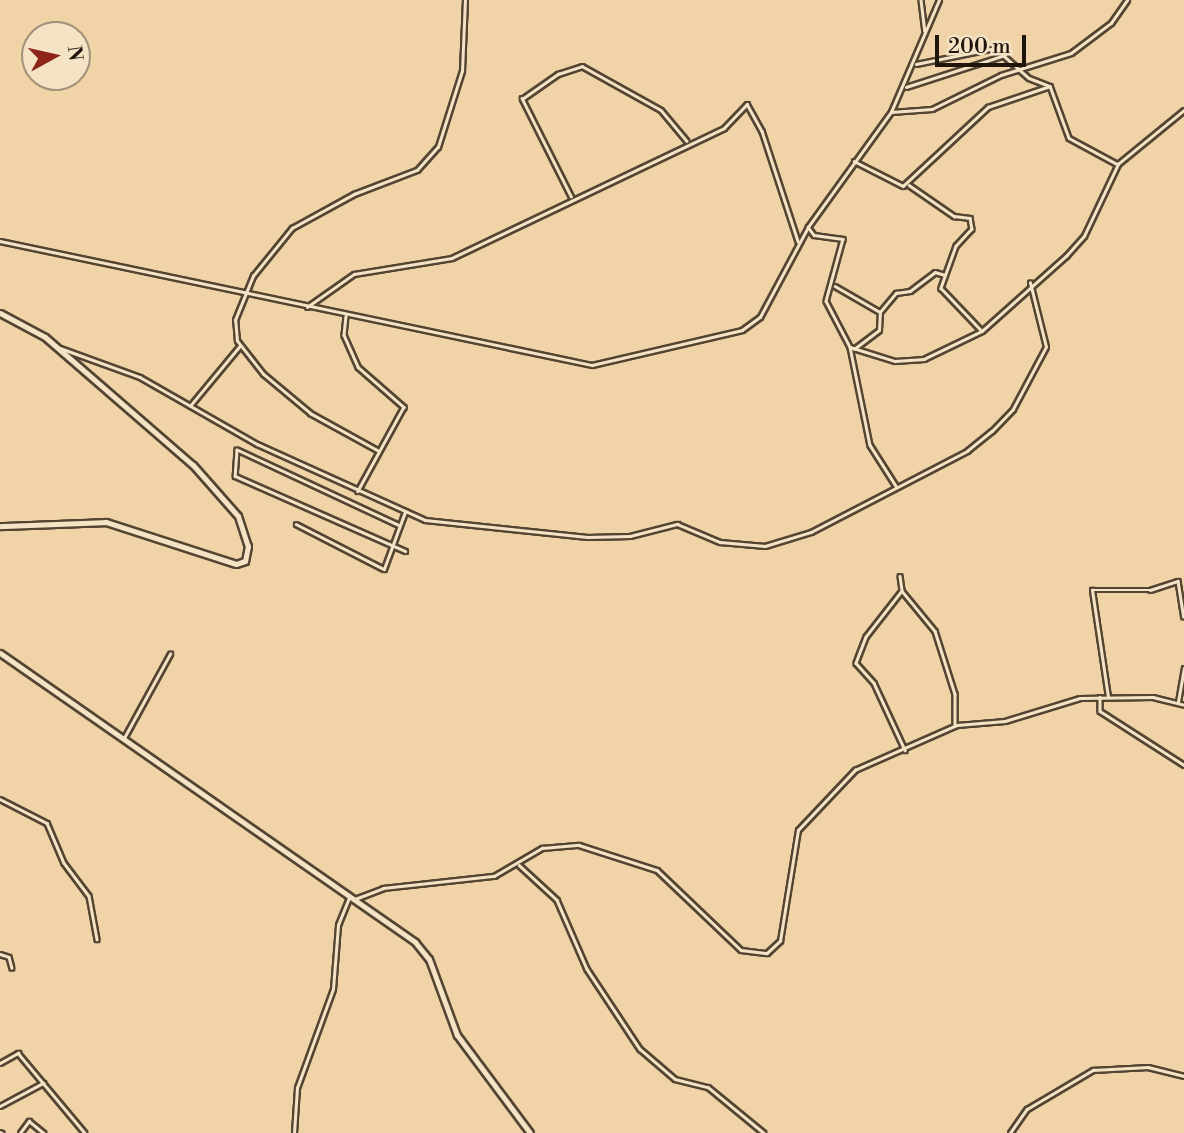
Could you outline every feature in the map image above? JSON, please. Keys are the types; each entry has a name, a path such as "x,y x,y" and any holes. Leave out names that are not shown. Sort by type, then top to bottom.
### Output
{"main road":[{"path":"0,313 59,348 210,482 245,527 245,561 230,564 106,522 0,526"},
{"path":"0,653 353,897 422,950 457,1035 530,1133"}],"street":[{"path":"378,451 306,410 240,346 234,327 245,294 297,225 416,170 438,147 462,71 465,0"},
{"path":"921,0 925,31"},
{"path":"0,241 346,316 605,364 753,325 808,227 906,88 925,31 939,0"},
{"path":"891,112 932,109 1022,69 1074,51 1111,23 1127,0"},
{"path":"916,64 946,63 992,48 1050,86 1069,138 1118,164"},
{"path":"906,88 1005,55"},
{"path":"571,197 522,99 556,75 582,66 661,110 687,141"},
{"path":"907,185 984,110 1050,86"},
{"path":"307,307 354,274 452,258 687,141 724,128 747,104 762,131 798,243"},
{"path":"852,348 895,361 923,359 982,331 1030,283 1080,243 1118,164 1184,110"},
{"path":"854,161 889,183 907,185 954,216 970,218 971,232 940,288 982,331"},
{"path":"808,227 814,235 843,239 835,286 827,304 852,348 870,445 896,486"},
{"path":"852,348 879,330 880,312 896,293 910,292 935,272 945,275"},
{"path":"59,348 111,364 190,407 405,512 456,525 572,536 630,536 677,524 720,542 765,545 804,535 976,445 1013,409 1046,347 1030,283"},
{"path":"835,286 880,312"},
{"path":"346,316 344,335 358,368 404,407 358,491"},
{"path":"190,407 240,346"},
{"path":"400,526 237,450 234,476 395,544 405,551"},
{"path":"296,524 384,569 405,512"},
{"path":"900,576 902,591 935,631 955,694 955,726"},
{"path":"1108,697 1092,590 1150,590 1178,581 1184,617"},
{"path":"902,591 856,660 905,750"},
{"path":"124,738 170,654"},
{"path":"1178,702 1184,669"},
{"path":"1100,697 1100,711 1184,765"},
{"path":"294,1133 298,1088 331,995 338,925 353,897 383,888 494,876 519,865 537,850 562,844 635,860 663,875 741,950 767,953 780,942 803,822 848,775 955,726 1005,721 1100,697 1178,702 1184,705"},
{"path":"0,799 47,823 64,863 89,897 97,939"},
{"path":"519,865 542,879 557,900 587,969 640,1049 675,1079 708,1087 764,1133"},
{"path":"0,954 9,957 12,968"},
{"path":"0,1063 19,1054 85,1133"},
{"path":"1010,1133 1027,1109 1093,1070 1148,1066 1184,1076"},
{"path":"0,1106 43,1083"},
{"path":"20,1133 28,1121 44,1133"}]}
